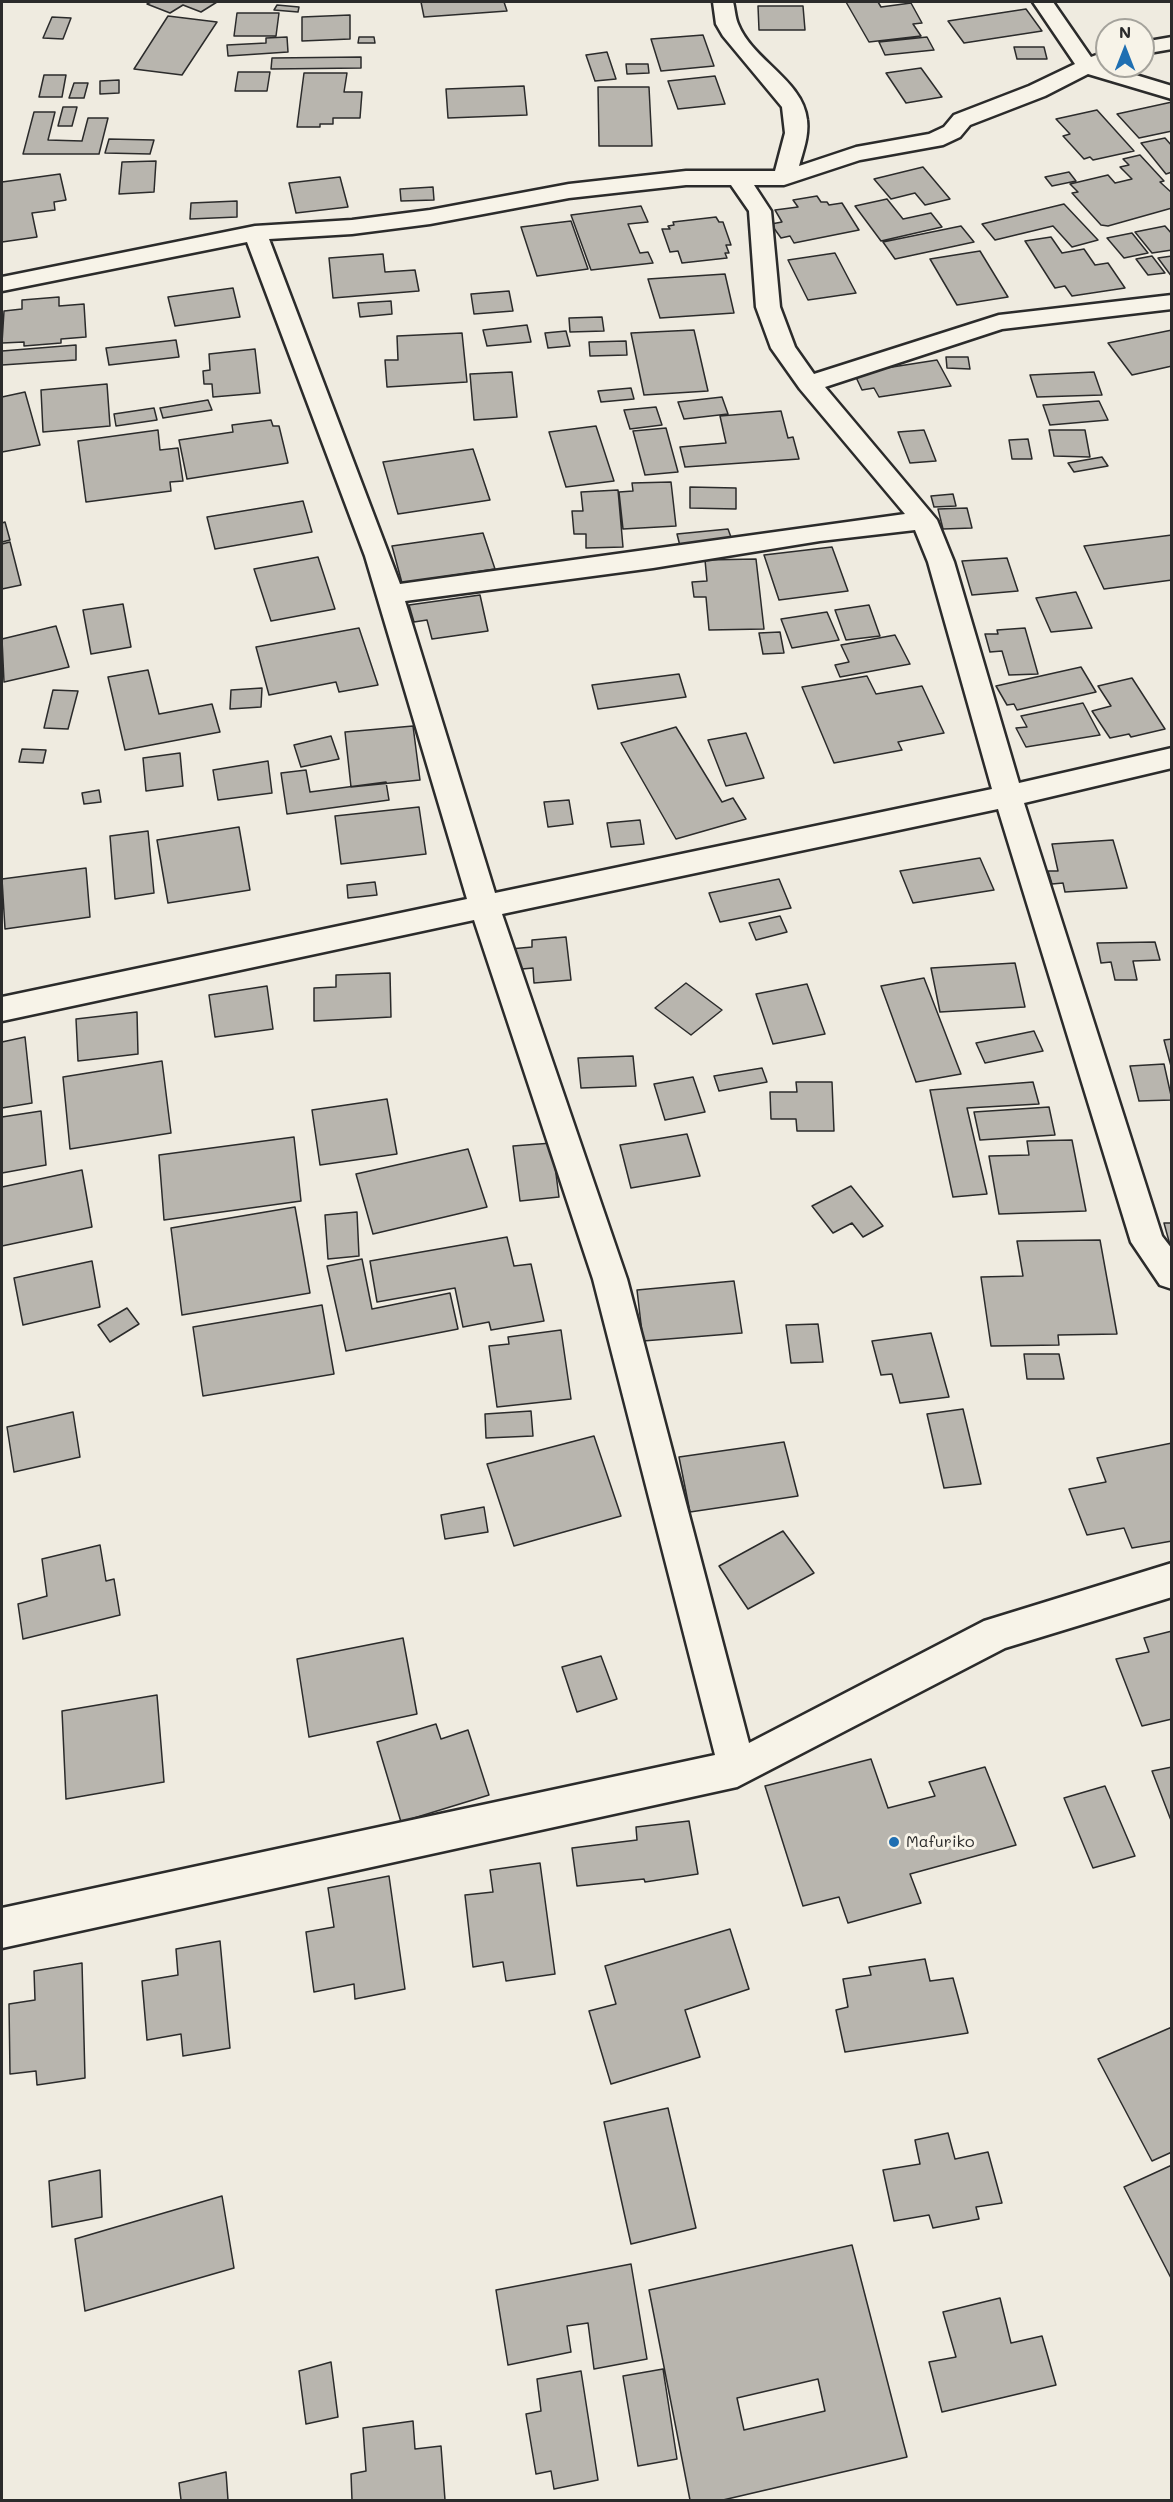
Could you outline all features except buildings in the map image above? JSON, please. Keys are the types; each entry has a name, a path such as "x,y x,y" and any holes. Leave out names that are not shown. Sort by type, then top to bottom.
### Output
{"street":[{"path":"723,2 727,24 735,38 790,103 796,117 795,136 784,178"},
{"path":"1043,2 1095,60"},
{"path":"1155,46 1172,43"},
{"path":"2,284 255,232 352,227 430,217 569,191 686,178 784,178 856,154 935,140 952,132 962,120 1037,91 1095,63"},
{"path":"1136,78 1172,93"},
{"path":"737,177 760,211 768,307 783,348 809,384 924,520 941,562 1008,796 1147,1242 1172,1275"},
{"path":"255,232 378,556 484,905 610,1279 737,1769"},
{"path":"809,384 999,322 1172,302"},
{"path":"389,594 653,559 820,532 924,520"},
{"path":"2,1009 484,905 1008,796 1172,758"},
{"path":"2,1928 737,1769 997,1633 1172,1580"}],"place":[{"name":"Mafuriko","path":"894,1842"}]}
